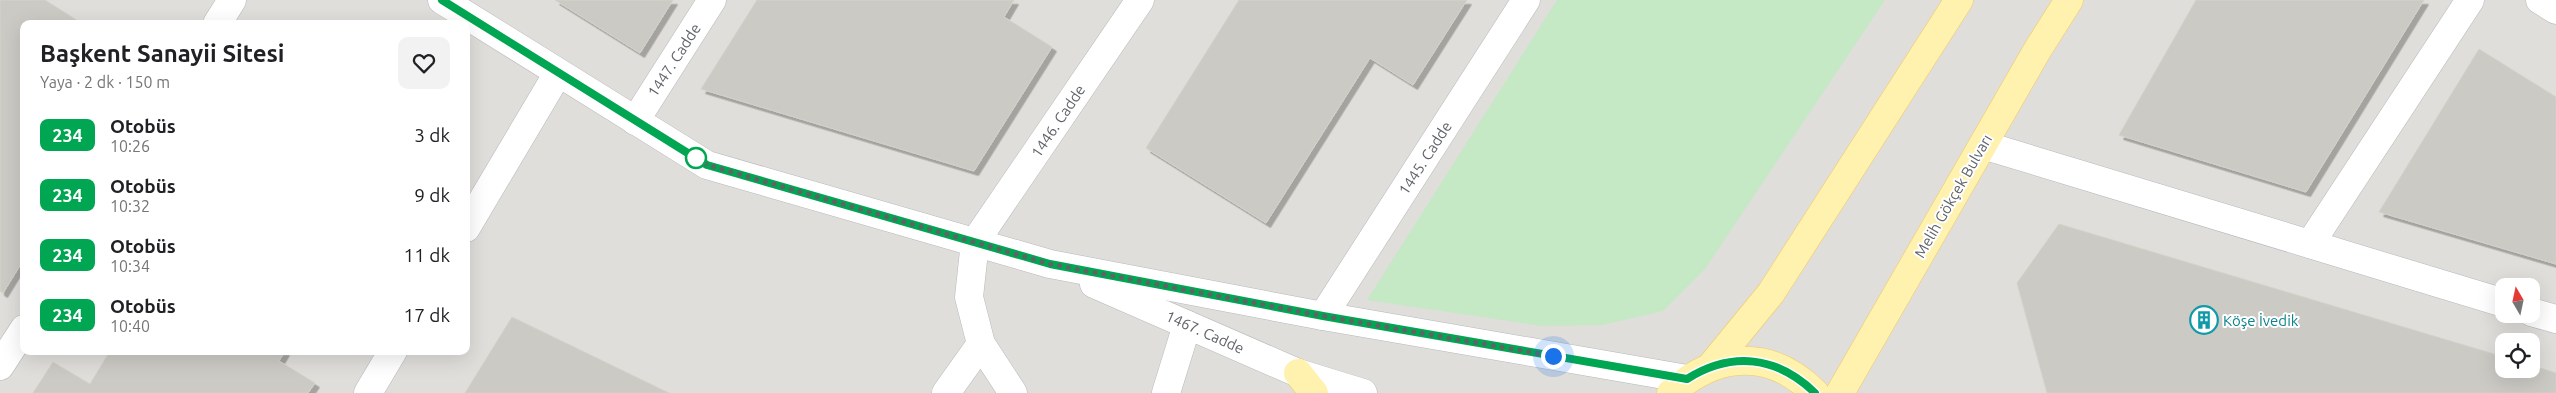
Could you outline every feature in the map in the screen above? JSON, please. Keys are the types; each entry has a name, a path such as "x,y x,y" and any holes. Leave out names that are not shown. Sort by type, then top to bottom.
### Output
{"main road":[{"path":"1712,365 1771,293 1959,0"},
{"name":"Melih Gökçek Bulvarı","path":"1840,393 2069,0"},
{"name":"1467. Cadde","path":"1679,386 1712,365 1744,361 1770,364 1788,371 1815,393"}],"street":[{"path":"220,20 232,0"},
{"name":"1467. Cadde","path":"442,0 707,165 1050,264 1679,386"},
{"name":"1447. Cadde","path":"635,121 712,0"},
{"name":"1446. Cadde","path":"975,242 1140,0"},
{"name":"1445. Cadde","path":"1323,316 1526,0"},
{"path":"2310,244 2470,0"},
{"path":"2540,0 2556,10"},
{"path":"470,221 558,73"},
{"path":"1983,145 2495,300"},
{"path":"975,242 969,296 981,344 1013,393"},
{"name":"1467. Cadde","path":"1050,264 1187,325 1306,383 1363,393"},
{"path":"2540,315 2556,319"},
{"path":"1166,393 1187,325"},
{"path":"0,366 20,335"},
{"path":"946,393 981,344"},
{"path":"368,393 390,355"}],"shaded area":[{"path":"0,0 2556,0 2556,393 0,393"}],"green space":[{"path":"1557,0 1885,0 1705,269 1663,311 1602,325 1542,326 1367,300"}],"building":[{"path":"0,0 45,0 77,20 20,20 20,265 3,293 0,291"},
{"path":"555,0 673,0 640,53"},
{"path":"757,0 1014,0 1004,17 1052,47 974,171 701,89"},
{"path":"1239,0 1467,0 1413,85 1370,58 1266,223 1146,148"},
{"path":"2196,0 2424,0 2306,192 2119,135"},
{"path":"2479,49 2556,97 2556,264 2379,212"},
{"name":"Köşe İvedik","path":"2059,224 2495,354 2495,378 2540,378 2540,368 2556,373 2556,393 2047,393 2017,283"},
{"path":"512,317 669,393 465,393"},
{"path":"108,355 283,355 279,361 315,383 308,393 33,393 53,362 90,384"}],"bus line":[{"name":"234","path":"442,0 707,165 1050,264 1323,316 1687,379 1712,365 1730,361 1751,360 1770,364 1788,371 1804,382 1815,393"}],"place":[{"name":"Köşe İvedik","path":"2204,320"}],"route":[{"path":"696,158 693,156 707,165 1050,264 1323,316 1553,356"}]}
